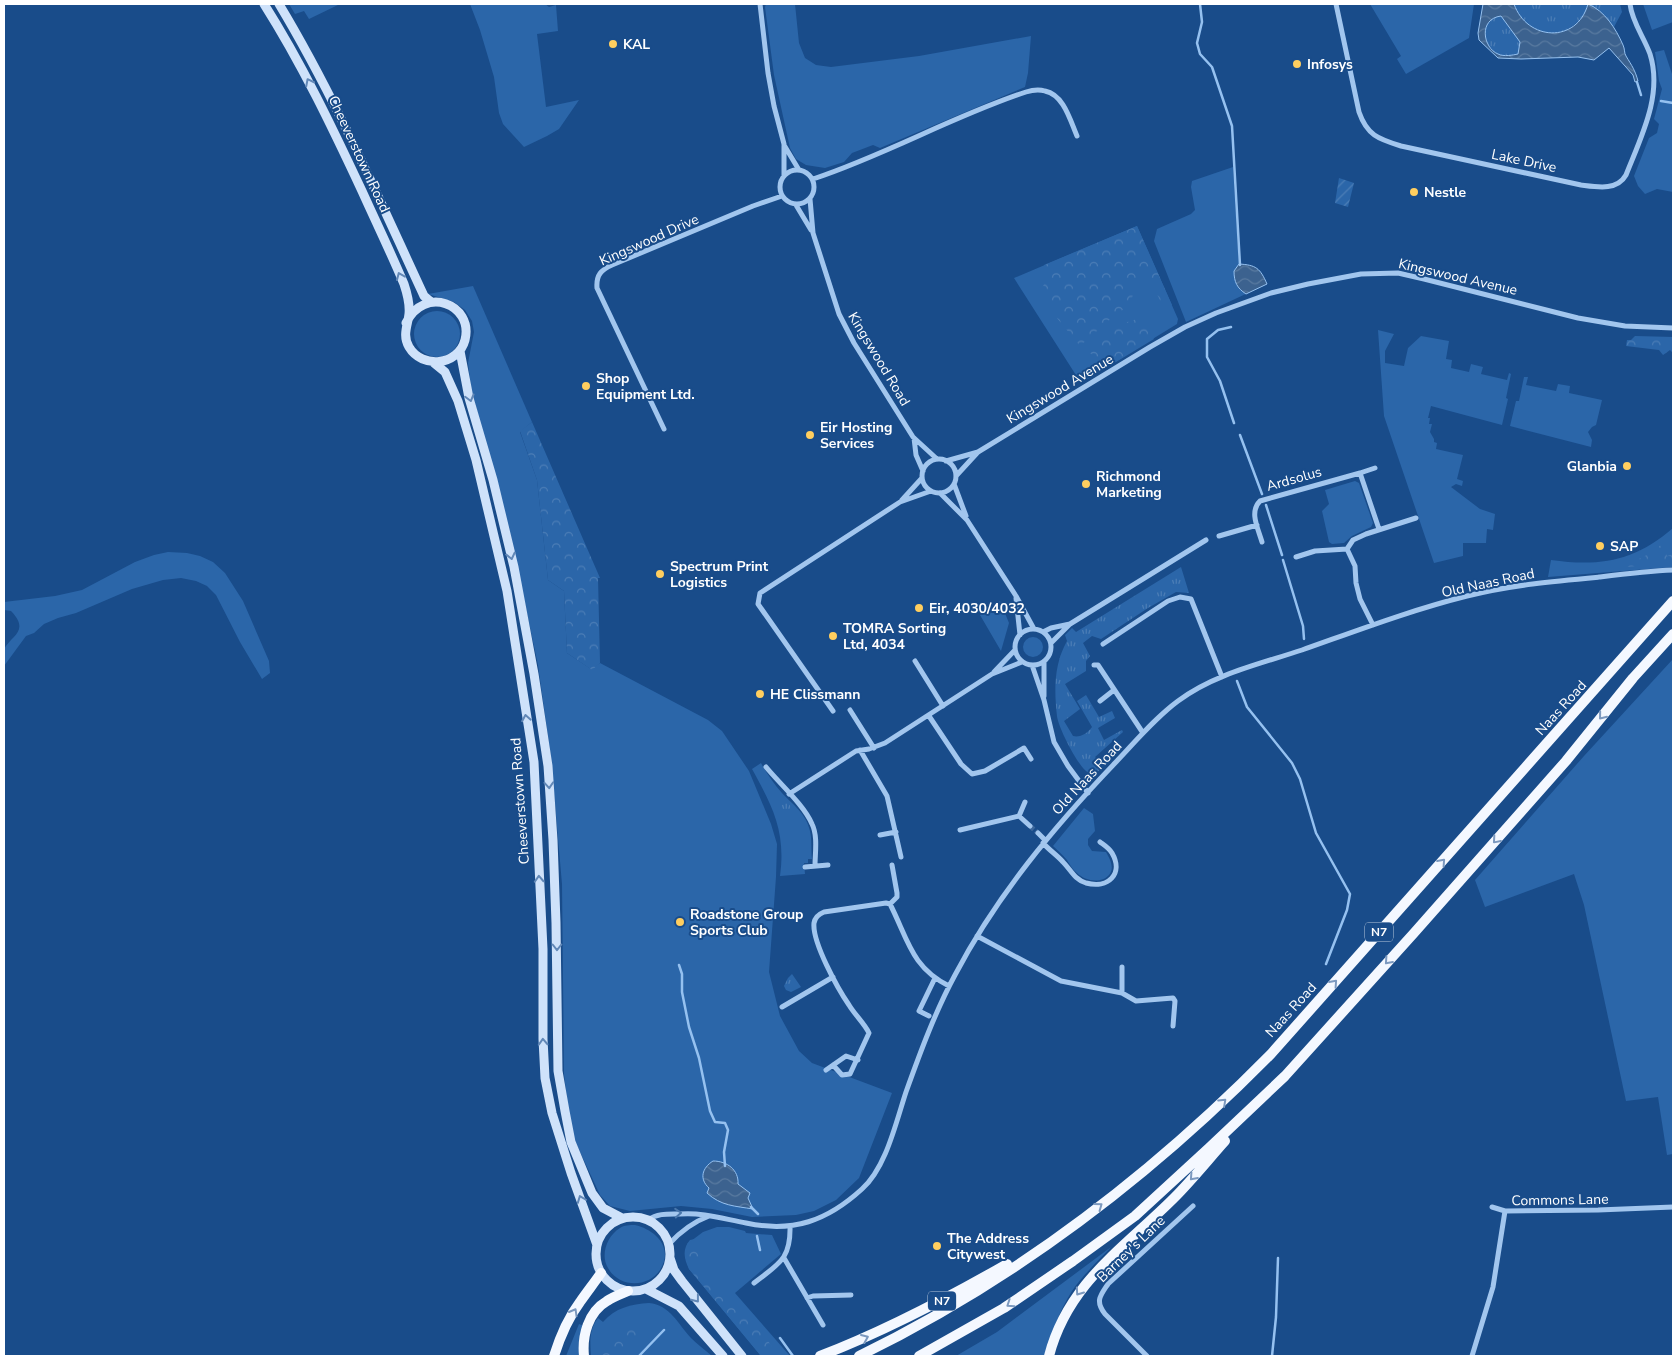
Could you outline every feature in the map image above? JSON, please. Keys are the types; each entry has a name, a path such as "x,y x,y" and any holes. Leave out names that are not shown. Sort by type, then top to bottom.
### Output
{"highway":[{"name":"Naas Road","path":"859,1356 894,1339 995,1280 1059,1235 1121,1190 1181,1140 1231,1094 1270,1054 1673,602"},
{"name":"N7","path":"1049,1356 1060,1326 1083,1286 1105,1262 1174,1198 1285,1076 1566,761 1633,678 1673,634"},
{"name":"N7","path":"1633,678 1673,640"},
{"name":"N7","path":"919,1356 1004,1308 1135,1216 1285,1076"},
{"name":"N7","path":"820,1356 865,1338 952,1296 1059,1235"},
{"path":"554,1356 562,1333 579,1302 601,1272"},
{"path":"584,1356 583,1342 594,1312 605,1301 628,1291"}],"main road":[{"name":"Cheeverstown Road","path":"264,4 307,77 336,134 393,259 408,300 409,313 405,331 409,347 416,355 434,363 445,372 458,401 476,460 507,591 534,762 543,949 545,1078 552,1114 571,1174 597,1245"},
{"name":"Cheeverstown Road","path":"279,4 325,86 359,153 424,296 430,302 441,302 451,306 459,312 464,321 466,331 465,342 460,351 469,398 493,480 514,567 534,674 548,766 556,924 558,1071 565,1111 571,1142 592,1193 603,1208 622,1218"},
{"path":"406,323 416,309 430,302"},
{"path":"434,363 444,362 460,351"},
{"path":"670,1258 668,1268 655,1284 646,1289 628,1291 612,1285 601,1272 597,1264 597,1245 601,1235 608,1226 622,1218 632,1216 648,1220 661,1229 669,1244 670,1258 674,1270 741,1356"},
{"path":"646,1289 679,1306 724,1356"}],"street":[{"path":"760,4 769,81 784,144 784,176 780,186 782,196 791,204 796,205 810,199 815,190 813,179 809,174 799,170 788,172 784,176"},
{"name":"Lake Drive","path":"1336,4 1359,112 1364,126 1377,137 1401,146 1601,188 1620,183 1626,176 1648,117 1653,97 1654,77 1650,52 1634,18 1630,4"},
{"path":"813,179 975,112 1034,90 1046,91 1060,100 1077,136"},
{"path":"784,144 799,170"},
{"name":"Kingswood Drive","path":"664,429 597,288 598,275 612,265 752,206 782,196"},
{"name":"Kingswood Road","path":"810,199 812,233"},
{"name":"Kingswood Road","path":"796,205 812,233 839,314 854,343 913,437 936,459"},
{"name":"Kingswood Avenue","path":"946,461 978,452 1150,347 1200,320 1244,302 1271,294 1308,284 1361,274 1398,274 1424,279 1578,318 1625,326 1673,328"},
{"name":"Kingswood Road","path":"913,437 916,456 923,471"},
{"name":"Kingswood Avenue","path":"956,476 978,452"},
{"path":"900,502 922,478 923,471 929,463 936,459 946,461 952,465 956,476 954,484 948,490 940,493"},
{"name":"Ardsolus","path":"1262,542 1254,514 1254,506 1260,501 1375,468"},
{"path":"1360,473 1379,529"},
{"path":"922,478 931,491"},
{"path":"954,484 967,520"},
{"path":"833,711 758,604 760,593 900,502 931,491 940,493 967,520 1016,596 1034,629"},
{"path":"1347,549 1353,540 1379,529 1416,518"},
{"path":"1219,536 1257,525"},
{"path":"1044,700 1044,662 1050,653 1051,643 1070,624 1206,540"},
{"path":"1296,557 1315,551 1347,549"},
{"path":"1347,549 1355,566 1360,599 1373,626"},
{"name":"Old Naas Road","path":"648,1220 655,1215 688,1213 757,1225 790,1226 810,1222 834,1212 867,1184 888,1146 907,1090 949,986 977,936 1008,888 1044,842 1088,793 1143,733 1180,700 1222,677 1468,596 1540,582 1673,570"},
{"path":"1016,596 1020,635"},
{"path":"1103,644 1168,601 1180,597 1191,599 1222,677"},
{"path":"1043,632 1051,628 1070,624"},
{"path":"992,674 1015,650 1017,639 1024,632 1034,629 1043,632 1051,643"},
{"path":"1015,650 1022,662"},
{"path":"915,661 943,706"},
{"path":"789,794 836,763 860,750 874,748 885,743 992,674 1022,662 1032,665 1044,662"},
{"path":"1032,665 1044,700 1054,742 1068,766 1088,793"},
{"path":"1094,665 1098,665 1143,733"},
{"path":"1100,701 1114,690"},
{"path":"850,710 874,748"},
{"path":"929,716 961,764 972,774 985,771 1024,748 1031,759"},
{"path":"860,750 887,796 901,857"},
{"path":"766,767 806,812 813,824 815,866"},
{"path":"960,830 1018,816 1025,802"},
{"path":"1018,816 1030,826"},
{"path":"880,835 896,832"},
{"path":"1038,833 1070,872 1078,879 1094,884 1108,882 1112,878 1116,866 1111,851 1100,842"},
{"path":"805,867 828,865"},
{"path":"890,904 897,893 892,865"},
{"path":"833,1065 842,1075 850,1074 869,1033 847,1002 833,977 821,950 814,927 818,916 824,912 890,904"},
{"path":"890,904 909,949 922,966 935,978 949,986"},
{"path":"977,936 1061,981 1122,993 1136,1001 1173,998 1175,1001 1173,1026"},
{"path":"1122,967 1122,993"},
{"path":"782,1007 833,977"},
{"path":"929,1016 920,1011 935,978"},
{"path":"826,1070 846,1056 858,1060"},
{"name":"Barney's Lane","path":"1147,1356 1105,1314 1100,1307 1100,1299 1108,1284 1193,1206"},
{"name":"Commons Lane","path":"1472,1356 1493,1287 1505,1211 1673,1207"},
{"path":"1492,1208 1505,1211"},
{"path":"669,1244 678,1234 697,1220 710,1216"},
{"path":"754,1283 784,1258 791,1238 790,1226"},
{"path":"784,1258 823,1325"},
{"path":"807,1298 813,1296 851,1296"}],"green space":[{"path":"289,4 340,4 309,19 304,11 295,14"},
{"path":"470,4 545,4 549,7 556,5 558,31 537,34 546,107 579,100 559,129 524,147 503,124 499,113 494,77"},
{"path":"766,4 795,4 799,43 805,58 816,65 831,67 919,56 1031,36 1025,87 880,148 873,145 852,153 844,162 825,168 806,165 796,159 790,148 774,75"},
{"path":"1370,4 1474,4 1469,38 1406,74 1397,59 1401,56"},
{"path":"1514,4 1620,4 1622,12 1614,27 1602,13 1587,9 1570,28 1548,33 1538,31 1528,25 1520,16"},
{"path":"1643,4 1673,4 1673,22 1652,30"},
{"path":"1501,16 1520,42 1518,54 1500,55 1487,42 1486,26 1493,18"},
{"path":"1664,50 1673,77 1673,192 1657,189 1645,194 1638,186 1634,176 1649,138 1657,133 1659,124 1654,119 1662,89 1655,52"},
{"path":"1233,167 1239,264 1257,268 1267,284 1186,322 1154,241 1157,229 1191,214 1195,210 1191,187 1192,181"},
{"path":"1339,178 1354,183 1348,207 1335,203"},
{"path":"1137,226 1178,319 1177,324 1081,383 1014,278"},
{"path":"1137,226 1172,305 1163,306 1145,271 1140,270 1130,305 1115,315 1080,346 1038,295 1047,279 1044,265"},
{"name":"Roadstone Group Sports Club","path":"473,286 532,422 520,432 537,480 548,580 564,591 567,653 591,669 600,663 708,720 722,731 749,771 771,824 777,844 769,972 780,1016 799,1051 812,1063 892,1093 859,1178 836,1200 814,1211 796,1215 752,1217 712,1209 681,1206 630,1211 610,1206 600,1195 573,1137 564,1074 562,884 551,758 538,665 510,534 471,388 468,363 474,332 472,321 465,310 454,302 428,294"},
{"path":"437,311 450,315 456,321 460,334 456,347 450,353 437,357 424,353 418,347 414,334 418,321 424,315"},
{"path":"1140,318 1154,339 1106,368 1090,353 1121,324"},
{"path":"1378,330 1394,334 1385,351 1385,363 1404,366 1408,348 1421,336 1449,341 1446,359 1452,360 1451,368 1469,372 1471,364 1483,367 1481,374 1507,380 1509,373 1511,374 1502,425 1431,406 1428,418 1430,418 1429,424 1432,424 1430,432 1434,442 1437,443 1436,449 1463,455 1457,479 1463,481 1462,486 1456,484 1451,487 1480,509 1495,514 1493,530 1487,529 1486,543 1463,543 1463,556 1434,563 1384,416"},
{"path":"1635,336 1673,337 1673,353 1670,350 1663,355 1659,350 1626,346 1627,340 1631,340"},
{"path":"1524,377 1528,377 1526,385 1556,391 1558,384 1570,386 1569,393 1602,400 1596,425 1588,432 1592,440 1591,447 1510,426 1516,401 1519,401"},
{"path":"532,422 600,578 598,578 600,663 592,670 567,653 564,591 548,580 537,480 520,431"},
{"path":"1355,481 1359,483 1373,523 1371,527 1352,536 1344,543 1332,544 1329,542 1322,511 1329,504 1325,490"},
{"path":"1673,528 1673,567 1548,577 1551,560 1585,563 1616,559 1645,548"},
{"path":"1661,545 1666,546 1667,556 1673,554 1673,563 1611,567 1610,564 1642,558"},
{"path":"168,552 200,556 213,562 225,573 243,601 269,661 270,673 262,679 240,642 216,595 207,586 196,581 181,578 163,580 132,589 76,613 44,624 34,633 26,636 4,666 4,649 18,632 19,623 11,611 4,610 4,602 55,596 82,590 135,562"},
{"path":"1181,567 1189,593 1176,592 1101,639 1092,636 1083,643 1090,656 1086,661 1086,671 1065,684 1080,709 1064,721 1073,736 1081,736 1092,727 1077,701 1086,695 1099,717 1112,711 1115,718 1098,728 1104,740 1122,730 1123,732 1095,757 1103,765 1102,768 1095,773 1089,773 1080,764 1070,747 1057,716 1055,697 1056,677 1057,668 1067,641 1065,635 1072,628 1076,632"},
{"path":"1000,601 1009,623 1001,651 980,615"},
{"path":"1033,637 1040,640 1043,647 1040,654 1033,657 1026,654 1023,647 1026,640"},
{"path":"1673,659 1673,1154 1667,1155 1658,1097 1626,1101 1584,905 1574,874 1485,907 1475,880 1584,756"},
{"path":"761,763 773,782 799,810 808,825 811,837 812,859 808,859 808,863 804,863 805,874 780,876 781,846 776,820 752,769"},
{"path":"789,801 792,815 782,818 778,803"},
{"path":"1084,808 1093,814 1095,831 1088,839 1088,845 1092,851 1106,852 1111,864 1111,872 1102,880 1089,880 1080,876 1053,846"},
{"path":"792,974 801,987 791,992 786,990 784,986"},
{"path":"635,1225 643,1227 656,1236 664,1247 665,1254 660,1270 655,1276 641,1283 626,1282 613,1275 608,1268 605,1257 606,1246 615,1231 623,1226"},
{"path":"717,1227 729,1227 745,1231 746,1233 772,1235 781,1254 735,1293 790,1356 761,1356 689,1269 685,1256 687,1244 703,1232"},
{"path":"700,1238 701,1272 727,1302 736,1305 768,1341 777,1354 776,1356 761,1356 689,1269 685,1258 687,1243 690,1240"},
{"path":"1111,1247 1086,1274 1067,1299 1044,1356 956,1356 997,1332"},
{"path":"649,1303 663,1307 668,1311 691,1338 712,1356 591,1356 590,1341 595,1322 598,1318 603,1322 618,1310 636,1304"},
{"path":"579,1324 584,1326 580,1338 579,1356 566,1356"},
{"path":"637,1327 650,1333 626,1356 598,1356 599,1343 619,1332"}],"water":[{"path":"1483,4 1514,4 1520,16 1530,25 1540,31 1552,33 1574,26 1582,17 1588,4 1605,16 1617,33 1638,81 1635,82 1633,75 1609,48 1594,60 1578,57 1498,58 1479,40 1478,33","holes":["1501,16 1520,42 1518,54 1506,56 1493,51 1486,40 1485,34 1489,22"]},
{"path":"1239,264 1257,268 1267,284 1246,294 1238,287 1235,278 1234,271"},
{"path":"713,1161 718,1161 731,1167 736,1174 738,1184 750,1193 748,1198 753,1209 723,1203 707,1193 709,1188 704,1181 703,1174 706,1167"}],"waterway":[{"path":"1200,4 1202,22 1197,43 1200,54 1212,67 1232,126 1240,265"},
{"path":"1637,82 1641,95"},
{"path":"1661,101 1673,103"},
{"path":"1231,327 1218,330 1207,339 1207,357 1220,381 1234,423"},
{"path":"1240,435 1262,494"},
{"path":"1266,505 1282,555"},
{"path":"1283,560 1303,626 1304,639"},
{"path":"1237,681 1247,707 1292,763 1300,779 1316,833 1350,894 1347,910 1326,964"},
{"path":"679,965 682,974 682,992 689,1027 699,1058 710,1111 715,1122 725,1123 728,1130 724,1152 725,1166"},
{"path":"751,1207 758,1214"},
{"path":"757,1236 760,1250"},
{"path":"1272,1356 1276,1317 1278,1258"},
{"path":"639,1356 664,1330"},
{"path":"780,1338 793,1356"}],"tunnel":[{"path":"1030,826 1038,833"}],"place":[{"name":"KAL","path":"613,44"},
{"name":"Infosys","path":"1297,64"},
{"name":"Nestle","path":"1414,192"},
{"name":"Shop Equipment Ltd.","path":"586,386"},
{"name":"Eir Hosting Services","path":"810,435"},
{"name":"Glanbia","path":"1627,466"},
{"name":"Richmond Marketing","path":"1086,484"},
{"name":"SAP","path":"1600,546"},
{"name":"Spectrum Print Logistics","path":"660,574"},
{"name":"Eir, 4030/4032","path":"919,608"},
{"name":"TOMRA Sorting Ltd, 4034","path":"833,636"},
{"name":"HE Clissmann","path":"760,694"},
{"name":"Roadstone Group Sports Club","path":"680,922"},
{"name":"The Address Citywest","path":"937,1246"}]}
